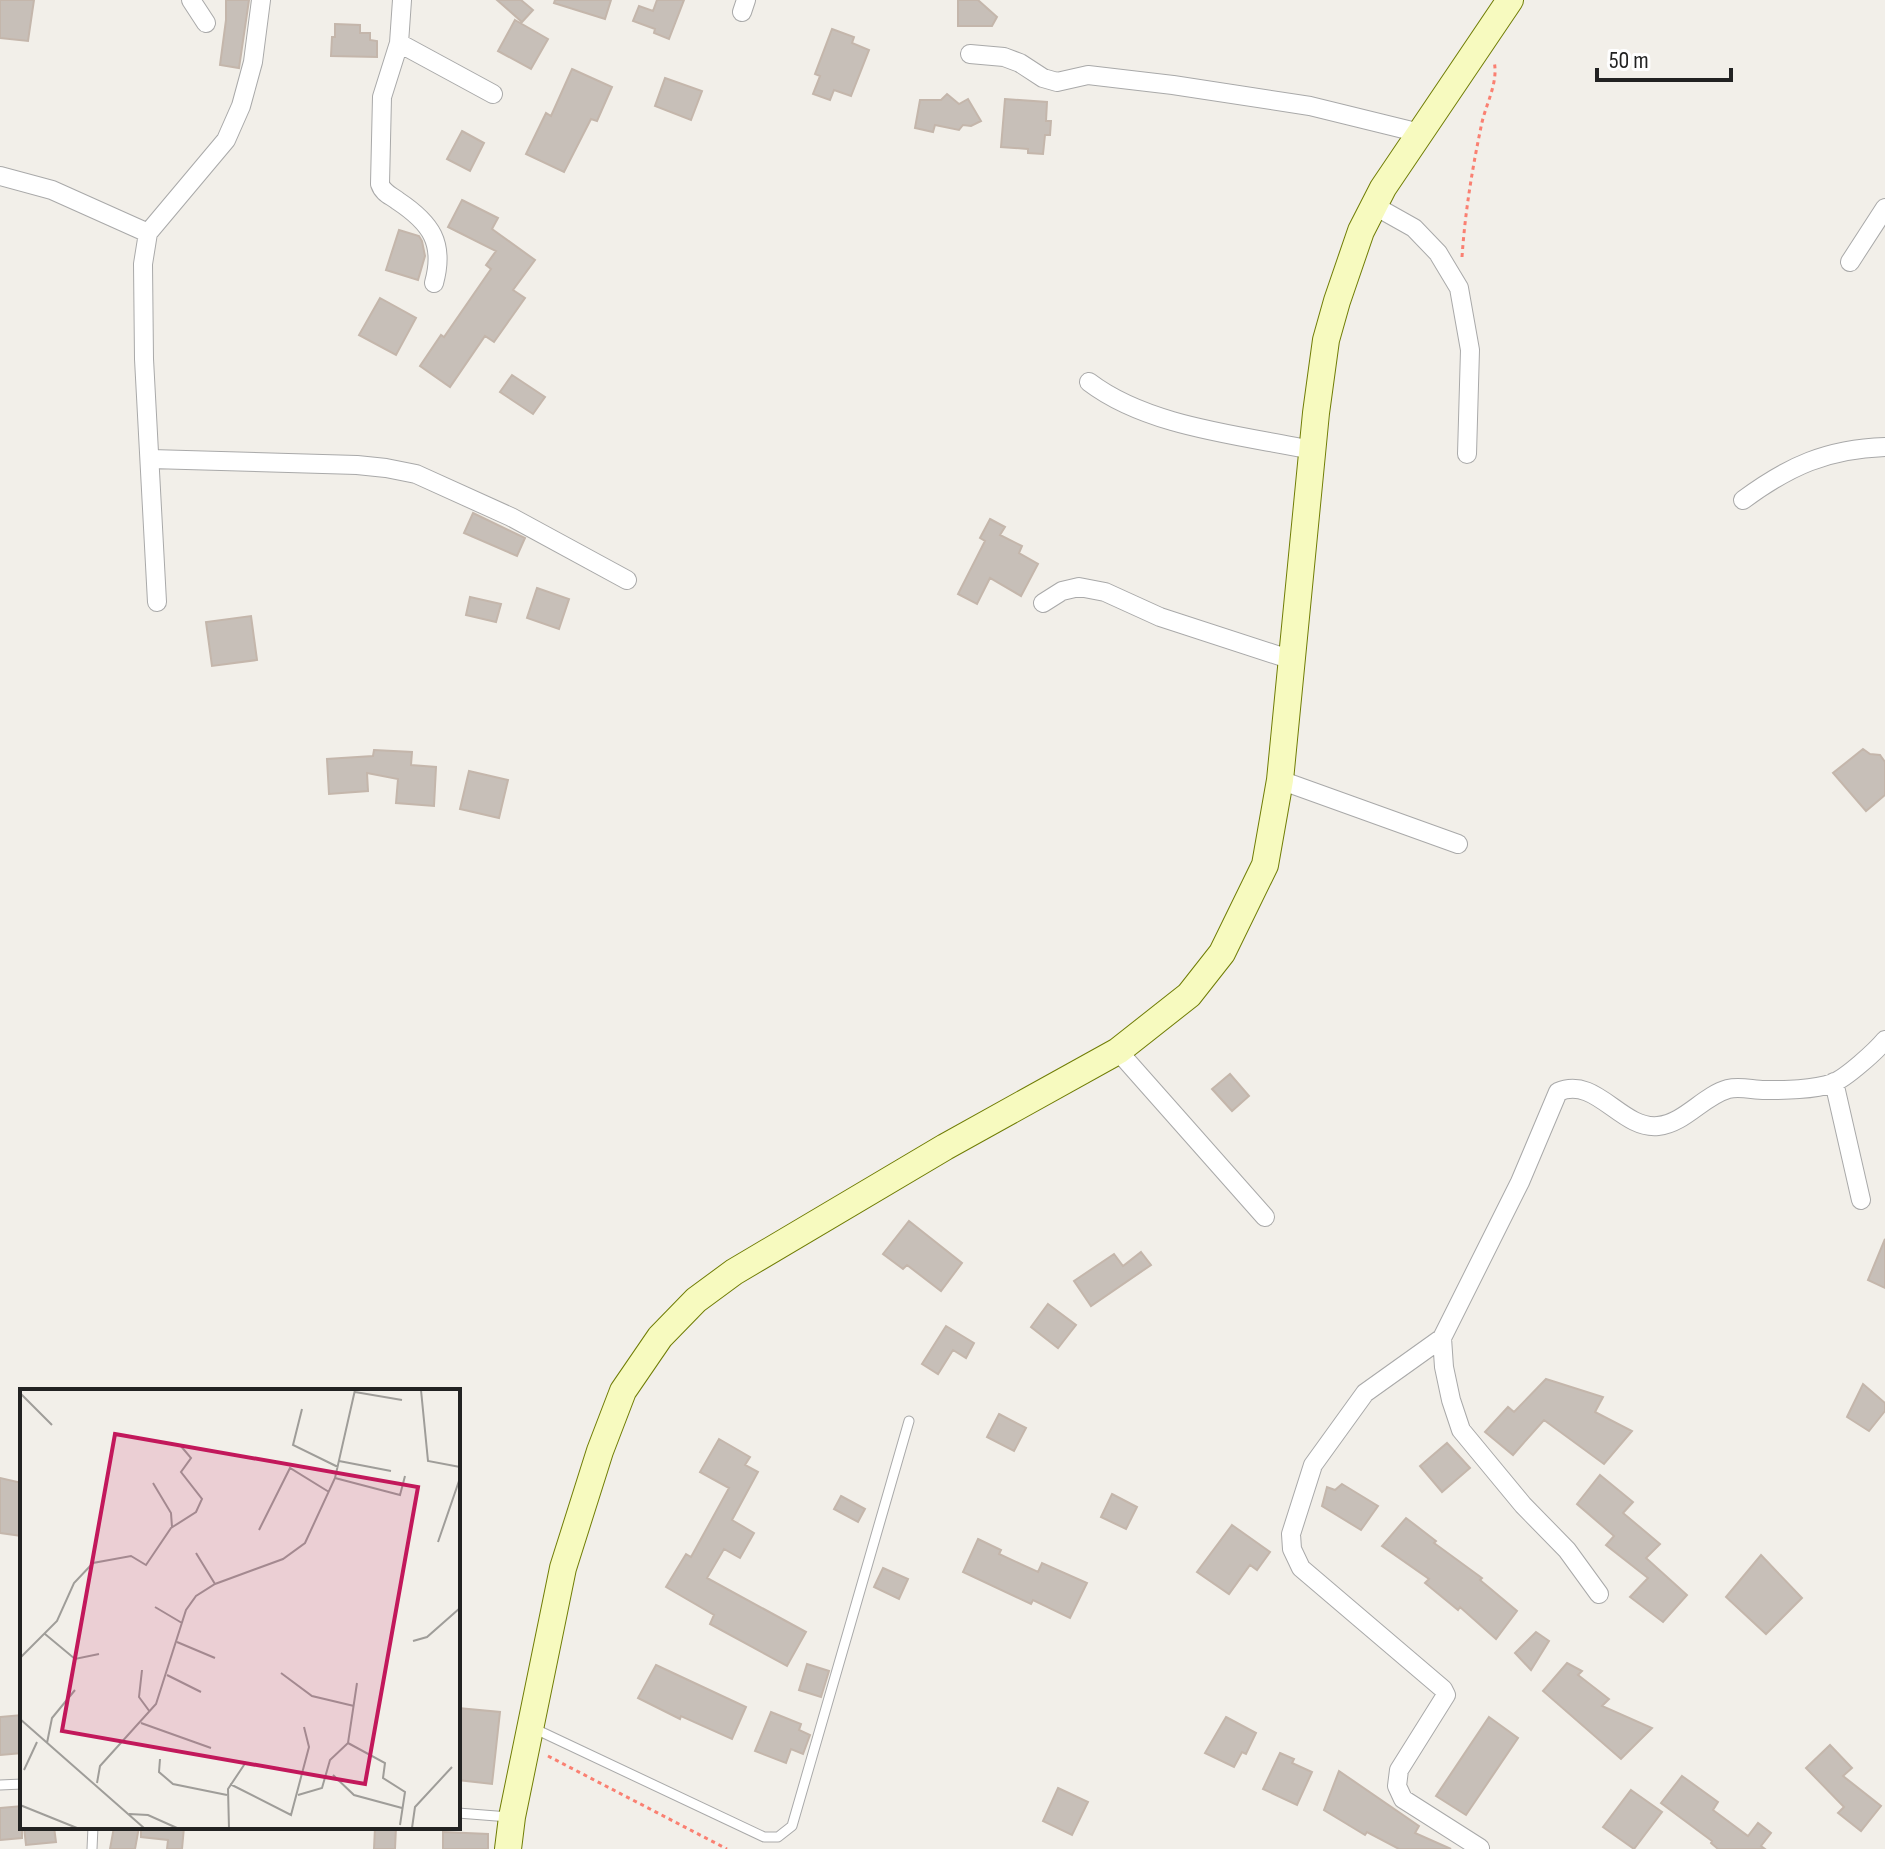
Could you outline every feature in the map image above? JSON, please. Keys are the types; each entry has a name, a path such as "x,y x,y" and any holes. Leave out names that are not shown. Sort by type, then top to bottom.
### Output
{"street":[{"path":"191,0 206,23"},
{"path":"157,602 144,359 143,264 148,233 226,140 241,106 253,62 261,0"},
{"path":"402,0 399,43 382,97 380,184 384,192 427,225 438,245 439,265 434,283"},
{"path":"508,1849 563,1568 600,1451 623,1391 660,1337 696,1300 734,1272 945,1147 1118,1051 1189,995 1222,953 1265,865 1280,780 1312,450 1326,340 1349,263 1373,205 1510,0"},
{"path":"399,43 493,94"},
{"path":"970,54 1004,57 1057,82 1088,75 1173,85 1310,106 1420,133"},
{"path":"0,176 52,190 148,233"},
{"path":"1373,205 1414,228 1438,253 1459,288 1470,350 1467,454"},
{"path":"1850,262 1885,208"},
{"path":"1089,382 1110,398 1145,412 1312,450"},
{"path":"1743,500 1797,465 1845,450 1885,447"},
{"path":"151,459 357,465 416,474 511,517 627,580"},
{"path":"1043,603 1062,591 1079,587 1105,592 1160,617 1292,660"},
{"path":"1280,780 1458,844"},
{"path":"1480,1848 1403,1799 1397,1786 1399,1770 1446,1695 1443,1689 1301,1568 1292,1549 1291,1534 1313,1465 1365,1393 1442,1338 1520,1182 1558,1092 1572,1086 1583,1089 1634,1119 1656,1126 1684,1116 1711,1096 1732,1088 1766,1090 1834,1082 1885,1040"},
{"path":"1118,1051 1265,1217"},
{"path":"1834,1082 1861,1200"},
{"path":"1442,1338 1446,1378 1461,1430 1523,1505 1567,1550 1599,1594"}],"lane":[{"path":"528,1736 764,1837 778,1837 792,1826 909,1421"},
{"path":"0,1785 20,1784"},
{"path":"460,1813 512,1817"},
{"path":"92,1849 93,1829"}],"path":[{"path":"1459,288 1465,214 1475,154 1481,122 1497,73 1488,34"},
{"path":"528,1736 727,1849"}],"building":[{"path":"0,0 34,0 28,41 0,38"},
{"path":"226,0 249,0 239,68 220,65"},
{"path":"497,0 521,0 533,10 522,22"},
{"path":"555,0 611,0 605,19 554,3"},
{"path":"657,0 684,0 669,39 654,33 655,29 633,21 639,6 653,11"},
{"path":"958,0 978,0 997,17 992,26 958,26"},
{"path":"515,20 548,39 531,69 498,51"},
{"path":"335,24 360,25 360,33 370,33 370,40 377,41 377,57 331,56"},
{"path":"832,29 854,37 852,43 869,50 851,96 834,90 830,100 813,94 820,76 815,74"},
{"path":"572,69 612,87 597,121 591,119 564,172 526,154 546,113 551,116"},
{"path":"665,78 702,91 691,120 655,106"},
{"path":"947,94 959,104 968,99 981,121 971,126 963,125 959,130 935,125 933,132 915,128 920,100 941,100"},
{"path":"1005,99 1047,102 1046,121 1051,121 1050,135 1045,135 1043,154 1028,153 1028,149 1001,147"},
{"path":"462,131 484,143 470,171 447,159"},
{"path":"462,200 498,218 492,229 535,260 513,290 525,298 494,342 485,336 450,387 420,366 491,269 486,265 496,251 448,227"},
{"path":"399,230 419,236 422,241 425,256 418,280 386,270"},
{"path":"380,298 416,318 396,355 359,335"},
{"path":"512,375 545,397 533,414 500,392"},
{"path":"473,513 525,538 517,556 464,533"},
{"path":"990,519 1005,527 1000,535 1022,546 1019,553 1038,564 1021,596 990,578 977,604 958,594 985,541 980,538"},
{"path":"537,588 569,599 559,629 527,618"},
{"path":"470,597 501,604 496,622 466,615"},
{"path":"251,616 257,660 212,666 206,622"},
{"path":"1863,749 1880,755 1885,762 1885,795 1866,811 1833,773"},
{"path":"374,750 412,752 411,765 436,767 434,806 396,803 398,779 367,773 368,791 329,794 327,759 373,756"},
{"path":"469,771 508,780 499,818 460,809"},
{"path":"1230,1074 1249,1096 1232,1111 1212,1089"},
{"path":"909,1221 962,1263 941,1291 907,1265 903,1269 883,1254"},
{"path":"1885,1239 1885,1288 1868,1280"},
{"path":"1141,1252 1151,1265 1091,1306 1074,1281 1114,1254 1123,1266"},
{"path":"1048,1304 1076,1325 1058,1348 1031,1327"},
{"path":"946,1326 974,1343 966,1358 953,1350 938,1374 922,1364"},
{"path":"1546,1379 1603,1397 1595,1412 1632,1431 1604,1464 1544,1420 1513,1455 1485,1432 1508,1407 1514,1412"},
{"path":"1863,1384 1885,1403 1885,1411 1869,1431 1847,1417"},
{"path":"999,1414 1026,1428 1014,1451 987,1437"},
{"path":"719,1439 750,1457 745,1465 758,1472 732,1520 754,1533 740,1558 724,1549 707,1578 806,1632 787,1666 710,1624 714,1615 666,1587 686,1554 691,1557 729,1488 700,1472"},
{"path":"1447,1443 1470,1468 1442,1492 1420,1466"},
{"path":"1600,1475 1633,1502 1623,1513 1660,1544 1646,1558 1687,1595 1663,1622 1630,1597 1648,1578 1606,1545 1614,1536 1577,1504"},
{"path":"0,1478 20,1483 20,1536 0,1533"},
{"path":"1342,1484 1378,1506 1361,1530 1322,1506 1327,1487 1335,1490"},
{"path":"1112,1494 1137,1507 1126,1529 1101,1517"},
{"path":"841,1496 865,1509 858,1522 834,1509"},
{"path":"1406,1518 1482,1578 1480,1580 1517,1611 1496,1639 1460,1607 1458,1610 1425,1583 1429,1579 1382,1546"},
{"path":"1232,1525 1270,1552 1257,1570 1250,1565 1229,1594 1197,1572"},
{"path":"978,1539 1001,1550 999,1554 1038,1572 1042,1563 1087,1583 1070,1618 1033,1600 1031,1604 963,1572"},
{"path":"1761,1555 1802,1598 1766,1634 1726,1597"},
{"path":"883,1568 908,1579 899,1599 874,1587"},
{"path":"1536,1632 1549,1641 1531,1670 1515,1653"},
{"path":"1567,1663 1582,1671 1578,1675 1609,1699 1602,1706 1652,1728 1621,1759 1543,1691"},
{"path":"807,1664 829,1671 821,1697 799,1690"},
{"path":"656,1665 746,1707 732,1739 681,1716 680,1719 638,1698"},
{"path":"460,1708 500,1712 492,1784 460,1780"},
{"path":"771,1712 801,1724 799,1730 810,1735 803,1754 791,1749 786,1763 755,1751"},
{"path":"20,1715 20,1753 0,1755 0,1717"},
{"path":"1226,1717 1256,1733 1246,1754 1242,1752 1234,1767 1205,1753"},
{"path":"1489,1717 1518,1738 1466,1815 1436,1796"},
{"path":"1830,1745 1852,1768 1843,1776 1881,1806 1861,1831 1838,1813 1844,1807 1806,1768"},
{"path":"1280,1753 1294,1759 1292,1763 1312,1772 1297,1805 1263,1789"},
{"path":"1339,1771 1419,1826 1415,1833 1451,1849 1399,1849 1367,1832 1365,1835 1324,1810"},
{"path":"1682,1776 1718,1802 1713,1810 1748,1836 1758,1823 1771,1833 1761,1846 1765,1849 1718,1849 1712,1841 1661,1803"},
{"path":"1058,1788 1088,1802 1072,1835 1043,1821"},
{"path":"1631,1790 1662,1812 1634,1849 1603,1827"},
{"path":"20,1806 22,1838 0,1840 0,1808"},
{"path":"24,1829 54,1829 56,1842 26,1845"},
{"path":"114,1829 139,1829 135,1849 110,1849"},
{"path":"141,1829 184,1829 182,1849 167,1849 168,1840 141,1837"},
{"path":"375,1829 396,1829 395,1849 374,1849"},
{"path":"443,1832 488,1834 488,1849 443,1849"}]}
